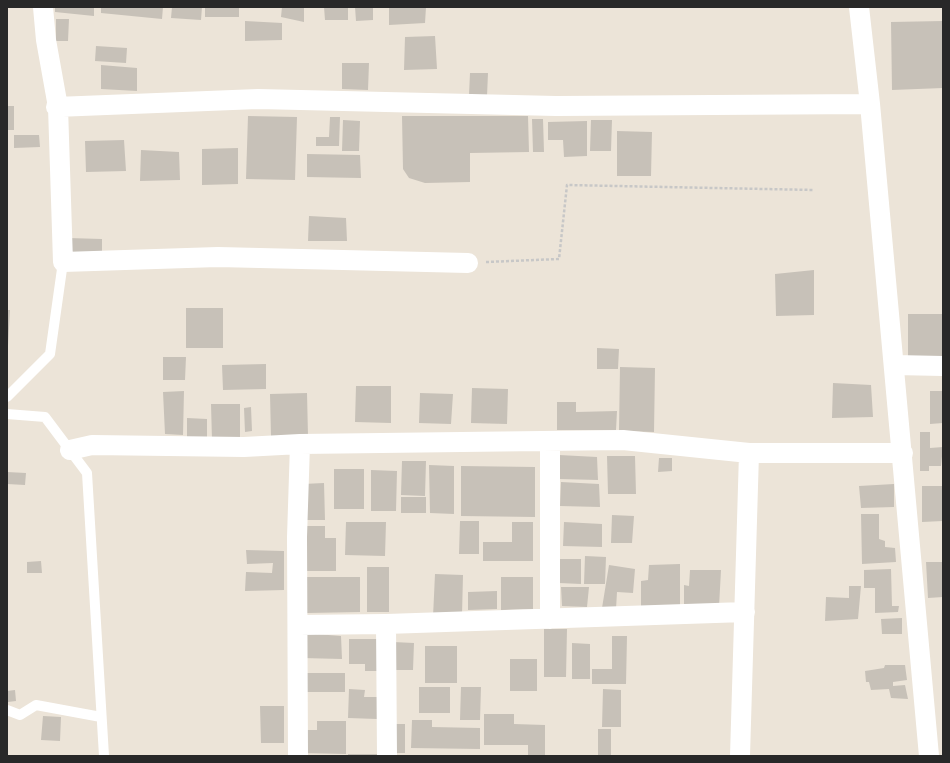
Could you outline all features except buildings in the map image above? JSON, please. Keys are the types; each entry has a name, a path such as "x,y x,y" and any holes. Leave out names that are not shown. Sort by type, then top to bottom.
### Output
{"street":[{"path":"43,7 46,40 57,107 63,262 218,257 468,263"},
{"path":"858,7 870,104 895,365 929,756"},
{"path":"57,107 258,99 556,106 870,104"},
{"path":"895,365 943,366"},
{"path":"70,450 92,445 229,447 300,444 623,440 749,453 903,453"},
{"path":"550,441 550,619"},
{"path":"298,756 297,537 300,444"},
{"path":"740,756 749,453"},
{"path":"298,625 386,624 745,612"},
{"path":"386,624 388,756"}],"lane":[{"path":"7,397 50,354 63,262"},
{"path":"7,414 45,417 87,473 104,756"},
{"path":"7,710 20,714 36,705 101,716"}],"path":[{"path":"468,263 559,259 567,185 814,190"}]}
